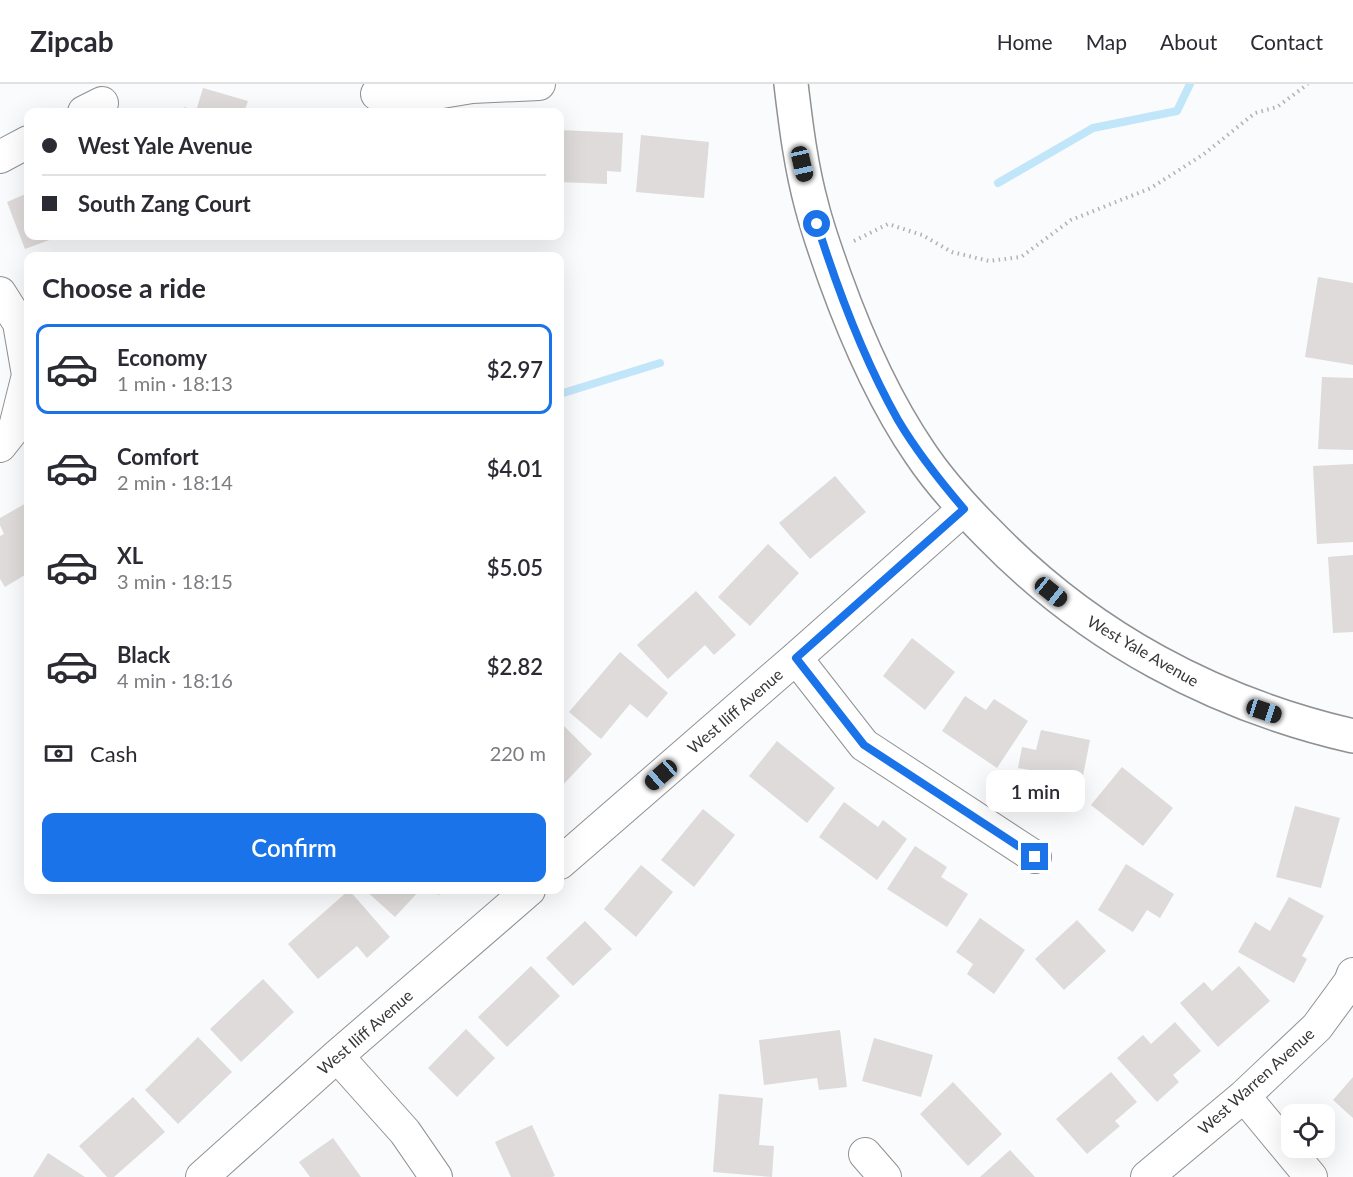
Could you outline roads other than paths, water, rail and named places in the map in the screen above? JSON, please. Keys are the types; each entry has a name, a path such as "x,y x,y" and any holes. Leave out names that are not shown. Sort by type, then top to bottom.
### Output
{"street":[{"path":"377,94 396,97 418,96 472,87 539,84"},
{"name":"West Yale Avenue","path":"791,84 802,164 812,208 849,316 898,420 942,484 1005,551 1043,585 1103,630 1186,677 1229,698 1301,723 1353,736"},
{"path":"0,157 24,144"},
{"path":"0,292 19,323 24,352"},
{"path":"0,446 15,427 24,391"},
{"name":"West Iliff Avenue","path":"564,860 964,509"},
{"path":"796,658 864,745 1035,857"},
{"name":"West Iliff Avenue","path":"202,1177 337,1056 524,894"},
{"name":"West Warren Avenue","path":"1147,1177 1244,1096 1317,1027 1350,982 1353,974"},
{"path":"337,1056 405,1132 436,1177"},
{"path":"1244,1096 1311,1177"}],"waterway":[{"path":"998,183 1093,128 1177,111 1190,84"},
{"path":"564,393 660,363"}]}
